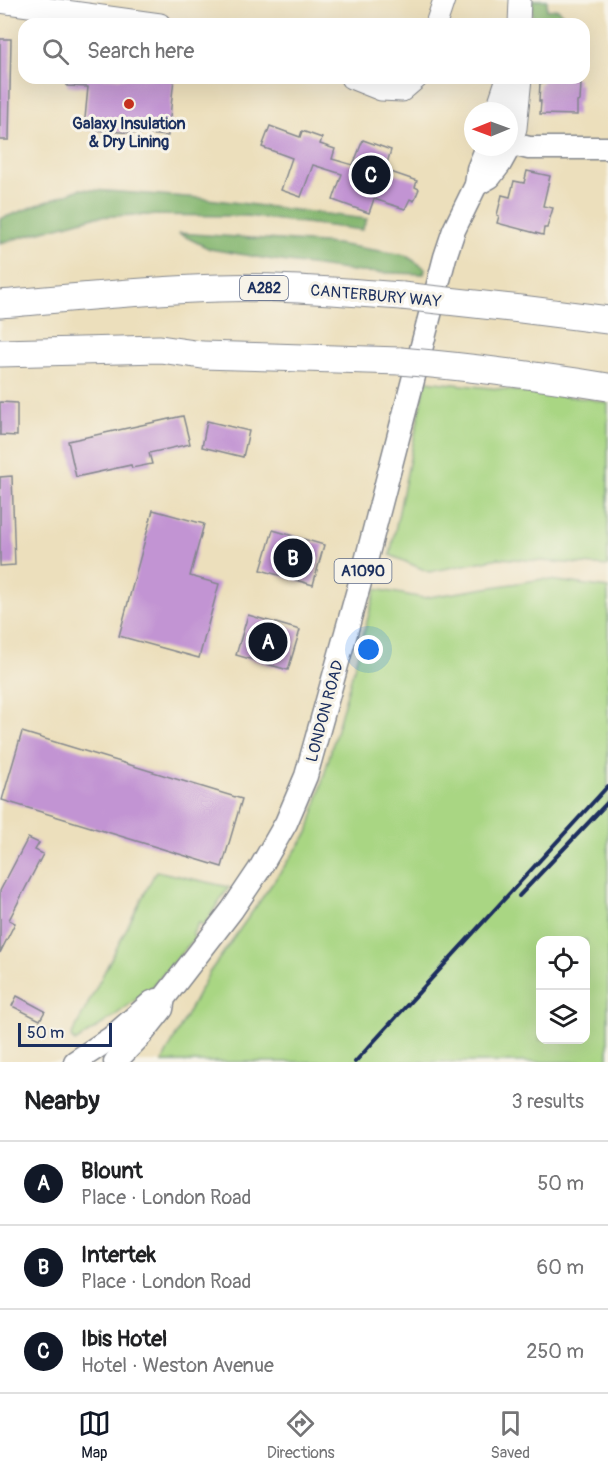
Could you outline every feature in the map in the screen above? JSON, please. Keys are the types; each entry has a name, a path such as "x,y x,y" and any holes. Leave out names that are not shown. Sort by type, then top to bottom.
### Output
{"highway":[{"name":"CANTERBURY WAY","path":"0,304 219,288 289,288 402,296 608,320"},
{"path":"0,353 160,349 202,355 462,349 608,369"},
{"path":"400,352 471,368 608,387"}],"main road":[{"path":"518,146 530,148 608,148"},
{"name":"LONDON ROAD","path":"115,1062 162,1009 164,998 232,910 259,870 286,823 306,776 366,561 445,258 454,230 476,185 478,169 483,156"},
{"name":"LONDON ROAD","path":"476,185 490,177 504,156"},
{"name":"LONDON ROAD","path":"75,1062 111,1038 152,1002 164,998"}],"street":[{"path":"438,18 444,0"},
{"path":"519,18 520,0"},
{"path":"0,2 116,18"},
{"path":"366,84 381,90 402,91 410,84"},
{"path":"499,102 505,84"},
{"name":"LONDON ROAD","path":"518,108 520,84"}],"green space":[{"path":"532,0 547,0 547,10 558,9 566,18 533,18"},
{"path":"80,189 200,198 367,219 362,230 246,216 94,217 0,243 0,219"},
{"path":"178,233 336,244 405,255 425,268 424,274 360,272 274,260 210,249"},
{"path":"426,381 590,399 608,403 608,566 499,558 429,572 390,555"},
{"path":"543,579 608,588 608,1062 162,1062 209,973 308,833 376,589 423,598"},
{"path":"156,871 229,887 204,925 199,923 193,933 194,939 151,988 75,1042 71,1037"}],"building":[{"path":"0,39 11,39 9,140 0,140"},
{"name":"Galaxy Insulation & Dry Lining","path":"67,84 173,84 168,136 84,129 88,87 67,86"},
{"path":"540,84 581,84 577,115 540,114 541,101 539,101"},
{"path":"270,126 300,137 302,131 322,138 320,144 335,149 332,159 353,165 363,140 391,150 385,170 417,181 415,187 419,189 414,201 410,199 405,209 374,199 369,213 333,200 342,174 313,165 301,197 281,190 292,158 262,147"},
{"path":"527,171 550,176 543,206 553,208 543,235 497,223 502,195 510,197 514,181 524,183"},
{"path":"0,402 17,403 17,436 0,435"},
{"path":"183,416 190,444 149,453 152,464 132,468 131,465 76,477 68,441"},
{"path":"207,421 249,431 243,457 202,447"},
{"path":"12,476 15,565 0,566 0,477"},
{"path":"153,510 204,524 190,576 219,584 199,658 119,636"},
{"path":"273,530 324,545 313,585 261,570"},
{"path":"248,615 300,630 288,670 236,655"},
{"path":"22,732 242,799 222,867 2,800"},
{"path":"28,838 39,843 35,850 43,854 9,920 15,923 0,953 0,891"},
{"path":"17,996 45,1011 40,1020 12,1006"}],"railway":[{"path":"355,1062 608,786"},
{"path":"519,896 608,802"}],"place":[{"name":"Galaxy Insulation & Dry Lining","path":"129,104"},
{"name":"Ibis Hotel","path":"371,175"},
{"name":"Intertek","path":"293,558"},
{"name":"Blount","path":"268,642"}]}
